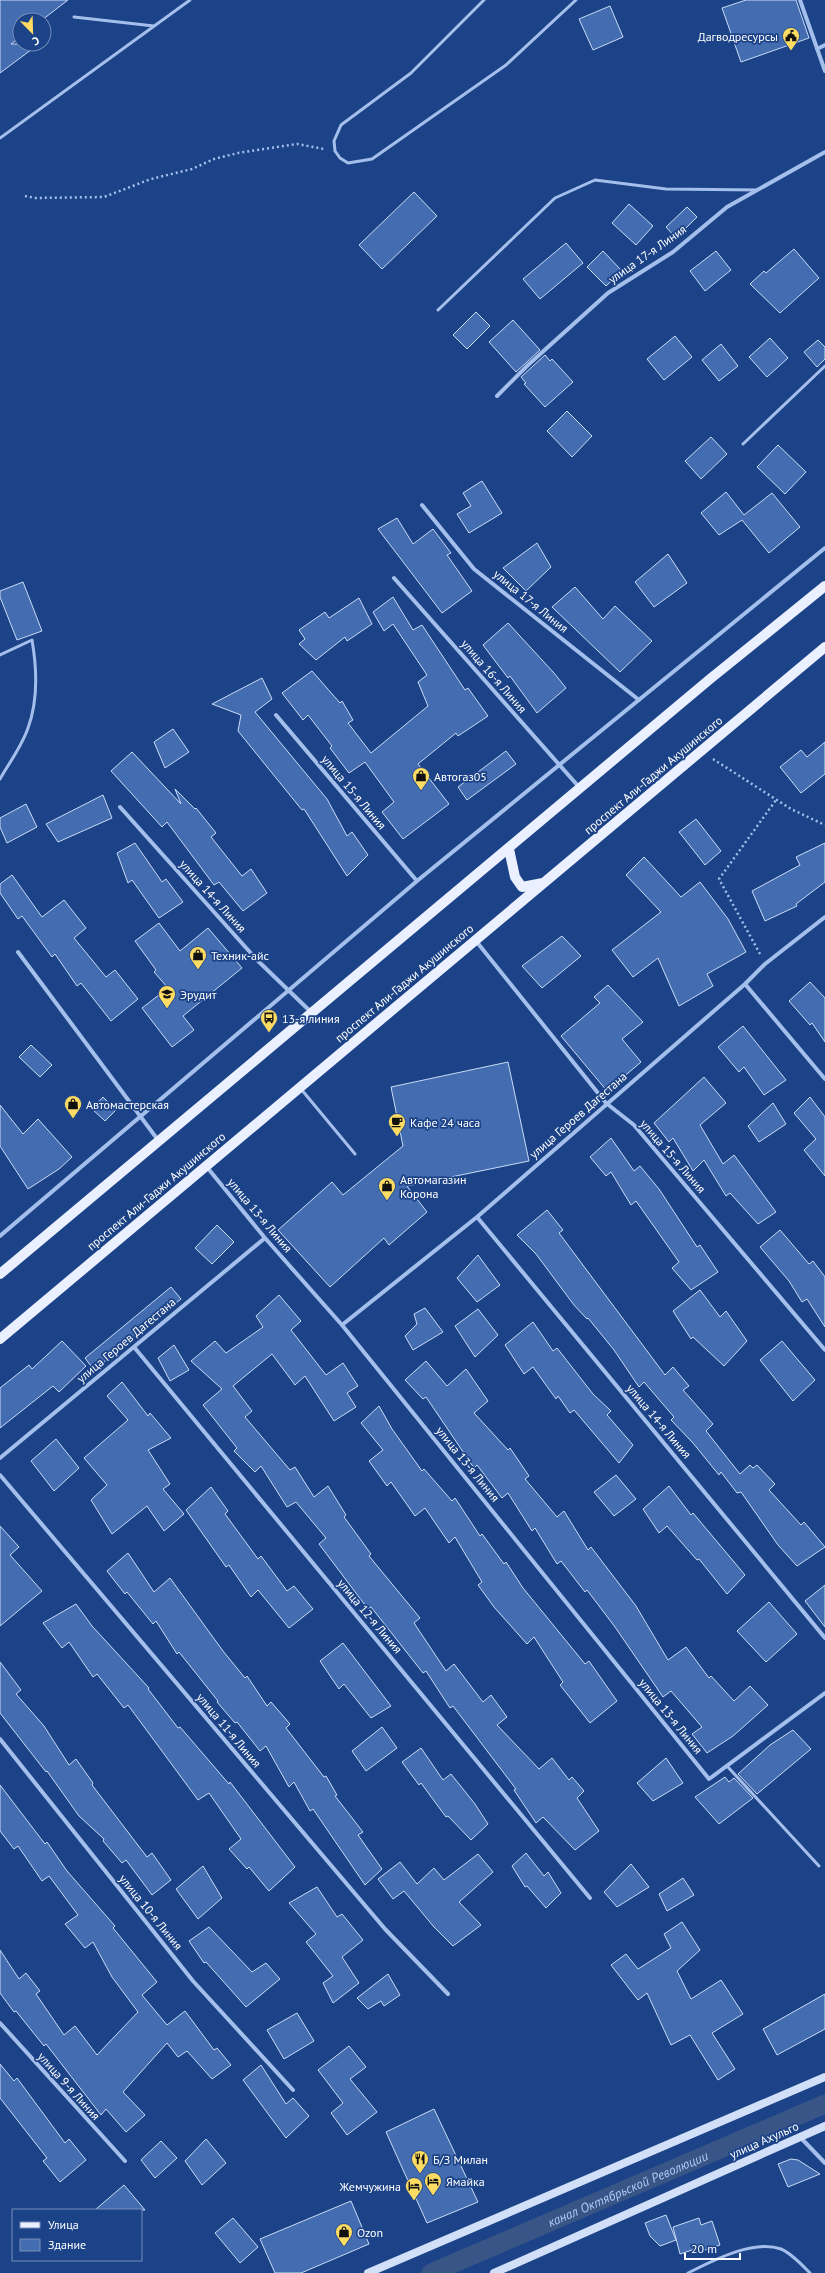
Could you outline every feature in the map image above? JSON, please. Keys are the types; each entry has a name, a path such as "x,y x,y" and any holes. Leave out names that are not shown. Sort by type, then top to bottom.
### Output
{"main road":[{"path":"0,1274 311,1012 825,586"},
{"name":"проспект Али-Гаджи Акушинского","path":"0,1339 825,647"},
{"path":"509,849 515,877 522,886 544,883"},
{"path":"368,2273 825,2077"},
{"name":"улица Ахульго","path":"494,2273 825,2126"}],"street":[{"path":"800,0 825,71"},
{"path":"817,49 825,45"},
{"name":"улица 17-я Линия","path":"497,396 528,365 608,294 673,252 727,206 825,152"},
{"name":"улица 17-я Линия","path":"422,505 474,569 639,700"},
{"path":"0,1236 417,881 825,548"},
{"name":"улица 16-я Линия","path":"394,578 580,788"},
{"name":"улица 15-я Линия","path":"276,715 417,881"},
{"name":"улица 14-я Линия","path":"120,807 257,960 311,1012"},
{"name":"улица Героев Дагестана","path":"342,1325 477,1217 606,1103 745,984 765,964 825,917"},
{"name":"улица 15-я Линия","path":"475,941 606,1103 634,1125 825,1350"},
{"path":"18,952 158,1140"},
{"path":"745,984 825,1079"},
{"name":"улица 13-я Линия","path":"206,1165 265,1238 342,1325 709,1778 727,1766"},
{"name":"улица 14-я Линия","path":"477,1217 825,1638"},
{"name":"улица Героев Дагестана","path":"0,1458 265,1238"},
{"name":"улица 12-я Линия","path":"134,1347 590,1898"},
{"name":"улица 11-я Линия","path":"0,1475 385,1929 448,1994"},
{"path":"727,1766 825,1693"},
{"name":"улица 10-я Линия","path":"0,1739 193,1981 293,2090"},
{"name":"улица 9-я Линия","path":"0,2023 125,2161"},
{"path":"800,2137 825,2163"}],"lane":[{"path":"0,138 190,0"},
{"path":"484,0 411,73 341,125 334,141 335,151 340,158 348,163 372,159 506,65 576,0"},
{"path":"74,17 154,26"},
{"path":"438,310 555,198 595,180 666,189 757,190"},
{"path":"743,444 825,366"},
{"path":"0,656 32,640 36,665 35,694 28,728 0,779"},
{"path":"299,1088 354,1154"},
{"path":"727,1766 819,1866"},
{"path":"688,2273 716,2259 758,2246 782,2250 810,2273"}],"path":[{"path":"25,196 35,198 104,197 151,179 192,168 214,159 238,153 297,144 335,151"},
{"path":"701,752 776,800 825,825"},
{"path":"765,964 719,879 776,800"}],"building":[{"path":"0,0 68,0 52,12 12,12 12,52 28,52 0,73"},
{"path":"746,0 796,0 809,38 741,62 722,8"},
{"path":"610,6 623,37 593,50 579,19"},
{"path":"414,192 437,216 382,269 359,245"},
{"path":"629,204 653,226 636,245 612,223"},
{"path":"687,207 697,217 676,238 666,227"},
{"path":"566,243 583,263 540,299 523,279"},
{"path":"794,249 819,278 780,313 750,284 764,271 766,273"},
{"path":"603,251 622,271 606,286 587,267"},
{"path":"716,251 731,270 705,291 690,271"},
{"path":"476,312 490,326 467,349 453,335"},
{"path":"513,320 540,350 516,372 489,342"},
{"path":"675,336 692,357 664,380 647,359"},
{"path":"770,338 788,358 767,377 749,357"},
{"path":"818,340 825,347 825,359 817,367 804,352"},
{"path":"721,344 738,366 719,381 702,360"},
{"path":"545,355 550,361 552,359 573,382 545,407 524,384 526,383 521,377"},
{"path":"567,411 592,436 572,457 547,431"},
{"path":"711,437 727,454 701,479 685,461"},
{"path":"778,445 806,472 785,494 757,467"},
{"path":"482,481 502,513 469,533 457,514 471,506 463,493"},
{"path":"726,492 744,515 772,493 800,527 769,553 742,520 719,535 701,513"},
{"path":"397,518 413,544 433,529 451,553 447,555 472,591 442,613 378,529"},
{"path":"537,543 551,567 526,591 503,568"},
{"path":"668,554 687,583 654,607 635,582"},
{"path":"23,582 42,631 17,640 0,597 0,591"},
{"path":"575,587 603,619 615,606 652,641 620,672 552,607"},
{"path":"393,597 413,630 422,625 465,690 468,688 488,716 458,736 456,733 418,764 449,804 403,839 382,812 394,802 365,762 349,773 330,748 332,746 308,715 303,720 282,693 312,671 340,703 342,701 353,720 348,723 371,753 428,706 418,682 427,675 393,624 384,631 373,612"},
{"path":"359,598 372,624 347,641 345,637 316,660 299,644 305,639 299,630 325,612 329,618"},
{"path":"508,623 566,688 537,713 510,676 508,678 483,645"},
{"path":"262,678 272,699 255,712 327,799 347,836 352,832 368,855 347,876 304,809 302,810 238,731 241,715 212,704"},
{"path":"173,729 189,752 165,768 154,742"},
{"path":"825,742 825,774 801,793 780,767 801,750 807,757"},
{"path":"506,751 516,764 467,800 458,787"},
{"path":"132,752 181,804 175,789 195,809 196,808 216,833 211,837 242,876 251,869 267,893 243,911 219,882 214,885 167,822 162,827 111,771"},
{"path":"103,795 112,818 58,842 46,824"},
{"path":"26,804 37,827 7,843 0,827 0,818"},
{"path":"696,819 721,851 705,865 679,832"},
{"path":"135,843 162,882 166,879 183,902 159,918 132,880 128,883 117,853"},
{"path":"825,843 825,882 796,904 797,906 765,921 752,891 800,865 796,857"},
{"path":"644,857 681,897 700,882 728,919 746,952 707,974 713,986 679,1006 658,958 633,977 612,950 661,912 626,875"},
{"path":"12,875 42,917 64,900 86,928 74,938 106,977 115,970 138,999 111,1021 81,983 77,986 55,954 52,957 22,916 18,919 0,893 0,884"},
{"path":"159,923 180,951 208,928 242,968 183,1016 194,1030 172,1047 142,1008 168,988 154,972 156,970 135,941"},
{"path":"562,936 581,956 542,988 522,966"},
{"path":"810,982 825,998 825,1042 812,1023 810,1025 789,1001"},
{"path":"608,985 643,1022 622,1039 641,1062 607,1091 561,1036 600,1003 594,997"},
{"path":"743,1026 786,1080 764,1095 744,1067 739,1072 718,1047"},
{"path":"31,1045 52,1065 40,1077 19,1057"},
{"path":"508,1062 529,1161 407,1186 427,1212 389,1245 384,1238 330,1287 278,1230 332,1182 343,1195 403,1146 391,1087"},
{"path":"704,1077 726,1103 700,1125 723,1164 734,1155 776,1212 758,1224 730,1193 726,1196 704,1160 693,1171 673,1138 669,1142 654,1123"},
{"path":"103,1097 116,1110 105,1121 92,1109"},
{"path":"810,1097 825,1117 825,1176 804,1150 816,1139 794,1113"},
{"path":"773,1103 786,1124 759,1142 748,1126"},
{"path":"0,1105 23,1134 38,1119 72,1157 59,1169 28,1189 0,1146"},
{"path":"611,1138 634,1171 640,1166 659,1189 697,1247 700,1245 718,1272 691,1290 672,1268 679,1262 636,1201 631,1205 611,1172 606,1176 590,1157"},
{"path":"547,1210 563,1230 559,1233 665,1375 673,1367 689,1386 683,1390 713,1424 706,1431 740,1474 750,1465 753,1468 757,1465 775,1484 769,1490 801,1525 804,1522 825,1547 797,1566 778,1545 741,1492 737,1493 721,1472 719,1475 693,1443 671,1420 674,1417 644,1382 639,1387 614,1350 588,1318 587,1319 574,1305 536,1254 517,1235"},
{"path":"217,1225 234,1242 212,1264 195,1248"},
{"path":"780,1230 809,1264 813,1261 825,1277 825,1327 807,1299 802,1302 789,1281 760,1247"},
{"path":"478,1255 500,1285 477,1302 457,1278"},
{"path":"171,1287 181,1299 94,1370 85,1358"},
{"path":"700,1290 720,1317 726,1311 747,1341 724,1366 693,1337 691,1339 673,1311"},
{"path":"279,1295 301,1321 291,1330 326,1375 343,1363 358,1386 347,1393 356,1407 334,1421 305,1376 295,1385 272,1354 233,1386 252,1411 245,1417 290,1470 295,1467 314,1497 328,1486 346,1515 344,1517 371,1554 369,1556 420,1618 414,1623 446,1671 454,1664 483,1702 491,1695 507,1717 497,1725 539,1769 552,1758 569,1780 572,1777 584,1791 577,1798 599,1831 575,1850 543,1817 536,1823 514,1790 516,1789 453,1706 450,1708 426,1671 423,1673 371,1607 368,1609 319,1544 326,1538 296,1502 287,1507 261,1466 255,1472 234,1451 237,1448 203,1405 222,1389 191,1361 215,1341 226,1353 263,1327 256,1316"},
{"path":"425,1308 443,1332 413,1350 405,1336 417,1324 414,1314"},
{"path":"478,1309 498,1335 475,1357 455,1326"},
{"path":"533,1322 553,1351 557,1348 593,1394 611,1411 607,1415 633,1445 619,1463 574,1410 570,1413 558,1396 556,1399 533,1367 524,1374 505,1345"},
{"path":"62,1341 86,1366 59,1392 53,1386 0,1428 0,1388 29,1365 32,1369"},
{"path":"782,1341 815,1380 793,1401 760,1360"},
{"path":"174,1345 189,1370 170,1381 158,1358"},
{"path":"426,1361 447,1386 466,1369 488,1401 474,1413 508,1450 510,1448 529,1476 525,1479 557,1517 564,1511 588,1550 591,1547 636,1606 668,1660 686,1647 709,1678 711,1676 734,1701 750,1686 768,1705 733,1736 707,1753 692,1734 702,1727 671,1691 663,1697 615,1627 587,1590 585,1592 561,1561 557,1564 535,1528 532,1531 508,1493 502,1498 477,1465 474,1468 426,1397 423,1399 405,1380"},
{"path":"122,1382 148,1416 150,1413 171,1438 148,1450 170,1484 163,1489 184,1514 164,1531 147,1506 112,1534 91,1500 107,1485 84,1458 128,1420 107,1396"},
{"path":"379,1406 392,1429 422,1471 424,1469 452,1501 455,1498 480,1536 482,1534 504,1564 506,1562 523,1588 585,1664 589,1661 617,1701 590,1723 560,1685 563,1682 534,1637 527,1644 494,1607 478,1585 482,1582 455,1537 449,1543 425,1508 415,1516 391,1482 387,1486 369,1461 383,1450 361,1423"},
{"path":"56,1439 79,1468 54,1491 31,1461"},
{"path":"616,1475 636,1499 614,1516 594,1492"},
{"path":"669,1486 691,1515 693,1513 745,1575 727,1594 699,1559 697,1560 667,1526 659,1533 643,1509"},
{"path":"211,1487 228,1511 225,1514 258,1559 261,1556 287,1591 294,1586 313,1609 289,1628 258,1590 251,1597 229,1565 226,1567 186,1510"},
{"path":"0,1526 19,1547 10,1555 42,1591 0,1626"},
{"path":"128,1553 154,1592 170,1578 223,1651 245,1678 247,1676 267,1706 271,1702 290,1724 286,1728 324,1777 326,1776 337,1795 335,1796 363,1832 358,1835 382,1869 365,1885 313,1809 310,1811 294,1782 289,1787 266,1746 260,1751 237,1722 235,1723 217,1702 218,1701 179,1652 177,1654 156,1621 153,1624 127,1592 125,1594 107,1571"},
{"path":"825,1585 825,1627 805,1601"},
{"path":"769,1602 797,1634 766,1662 737,1631"},
{"path":"76,1604 92,1626 149,1688 148,1689 178,1728 180,1727 229,1784 230,1782 295,1867 269,1891 249,1867 247,1869 229,1849 241,1839 209,1793 198,1800 128,1705 124,1708 97,1674 93,1677 69,1642 62,1648 43,1623"},
{"path":"343,1643 391,1706 371,1718 344,1684 339,1689 320,1661"},
{"path":"0,1662 21,1690 16,1694 44,1726 69,1765 76,1759 93,1783 92,1785 147,1857 152,1853 171,1880 152,1895 126,1860 122,1863 103,1841 104,1839 79,1816 47,1771 46,1772 0,1713"},
{"path":"382,1727 397,1748 366,1771 352,1751"},
{"path":"793,1730 811,1749 757,1794 738,1774 770,1745"},
{"path":"421,1748 443,1780 451,1774 475,1804 488,1824 471,1840 448,1816 446,1817 421,1783 419,1785 402,1762"},
{"path":"666,1758 683,1783 653,1801 637,1783"},
{"path":"725,1777 729,1782 734,1778 753,1798 719,1824 695,1797"},
{"path":"0,1785 45,1844 47,1842 67,1871 115,1926 113,1928 157,1982 142,1995 167,2025 185,2011 214,2050 217,2048 231,2065 212,2079 187,2051 178,2057 167,2043 123,2092 145,2115 126,2132 106,2109 101,2115 46,2044 44,2046 16,2011 14,2012 0,1993 0,1950 19,1979 26,1973 40,1991 36,1994 64,2035 75,2026 97,2055 138,2012 112,1977 93,1942 85,1948 65,1924 78,1915 49,1876 42,1881 18,1846 14,1849 0,1831"},
{"path":"526,1853 544,1876 548,1872 561,1893 546,1908 527,1886 525,1887 512,1866"},
{"path":"478,1854 493,1872 459,1902 481,1925 453,1946 434,1927 404,1891 393,1899 378,1879 400,1862 417,1884 434,1868 444,1880"},
{"path":"631,1864 649,1887 617,1907 604,1892"},
{"path":"203,1866 222,1898 198,1919 176,1889"},
{"path":"683,1878 694,1895 667,1911 659,1894"},
{"path":"317,1887 337,1917 342,1914 363,1940 342,1957 359,1983 333,2003 323,1983 333,1976 306,1942 316,1934 289,1903"},
{"path":"682,1922 700,1950 677,1971 691,1999 721,1980 743,2014 712,2033 735,2069 718,2080 690,2035 671,2045 647,1993 638,2000 611,1965 626,1954 638,1969 671,1948 664,1934"},
{"path":"209,1927 252,1972 266,1963 280,1979 246,2007 206,1962 204,1963 189,1941"},
{"path":"388,1974 400,1995 384,2006 381,2001 368,2009 357,1998"},
{"path":"825,1994 825,2029 777,2055 763,2029"},
{"path":"297,2013 314,2041 284,2059 267,2030"},
{"path":"349,2046 366,2067 350,2079 377,2112 347,2135 331,2113 343,2103 318,2070"},
{"path":"0,2064 14,2081 17,2078 65,2143 69,2139 86,2160 60,2182 43,2161 47,2158 0,2098"},
{"path":"261,2065 286,2104 293,2098 309,2116 286,2138 243,2080"},
{"path":"434,2109 478,2202 427,2223 386,2132"},
{"path":"206,2139 226,2163 202,2185 185,2161"},
{"path":"161,2141 177,2158 155,2178 141,2160"},
{"path":"791,2159 798,2160 820,2174 788,2187 778,2164"},
{"path":"124,2185 145,2210 142,2209 96,2209"},
{"path":"351,2201 369,2244 301,2273 275,2273 260,2239"},
{"path":"666,2215 676,2240 660,2246 650,2236 645,2223"},
{"path":"233,2218 258,2247 240,2263 215,2233"},
{"path":"699,2218 701,2225 712,2221 720,2245 702,2251 701,2247 680,2254 673,2227"}],"waterway":[{"name":"канал Октябрьской Революции","path":"431,2273 825,2104"}],"place":[{"name":"Дагводресурсы","path":"791,51"},
{"name":"Автогаз05","path":"421,791"},
{"name":"Техник-айс","path":"198,970"},
{"name":"Эрудит","path":"167,1009"},
{"name":"13-я линия","path":"269,1033"},
{"name":"Автомастерская","path":"73,1119"},
{"name":"Кафе 24 часа","path":"397,1137"},
{"name":"Автомагазин Корона","path":"387,1201"},
{"name":"Б/З Милан","path":"420,2174"},
{"name":"Ямайка","path":"433,2196"},
{"name":"Жемчужина","path":"414,2201"},
{"name":"Ozon","path":"344,2247"}]}
